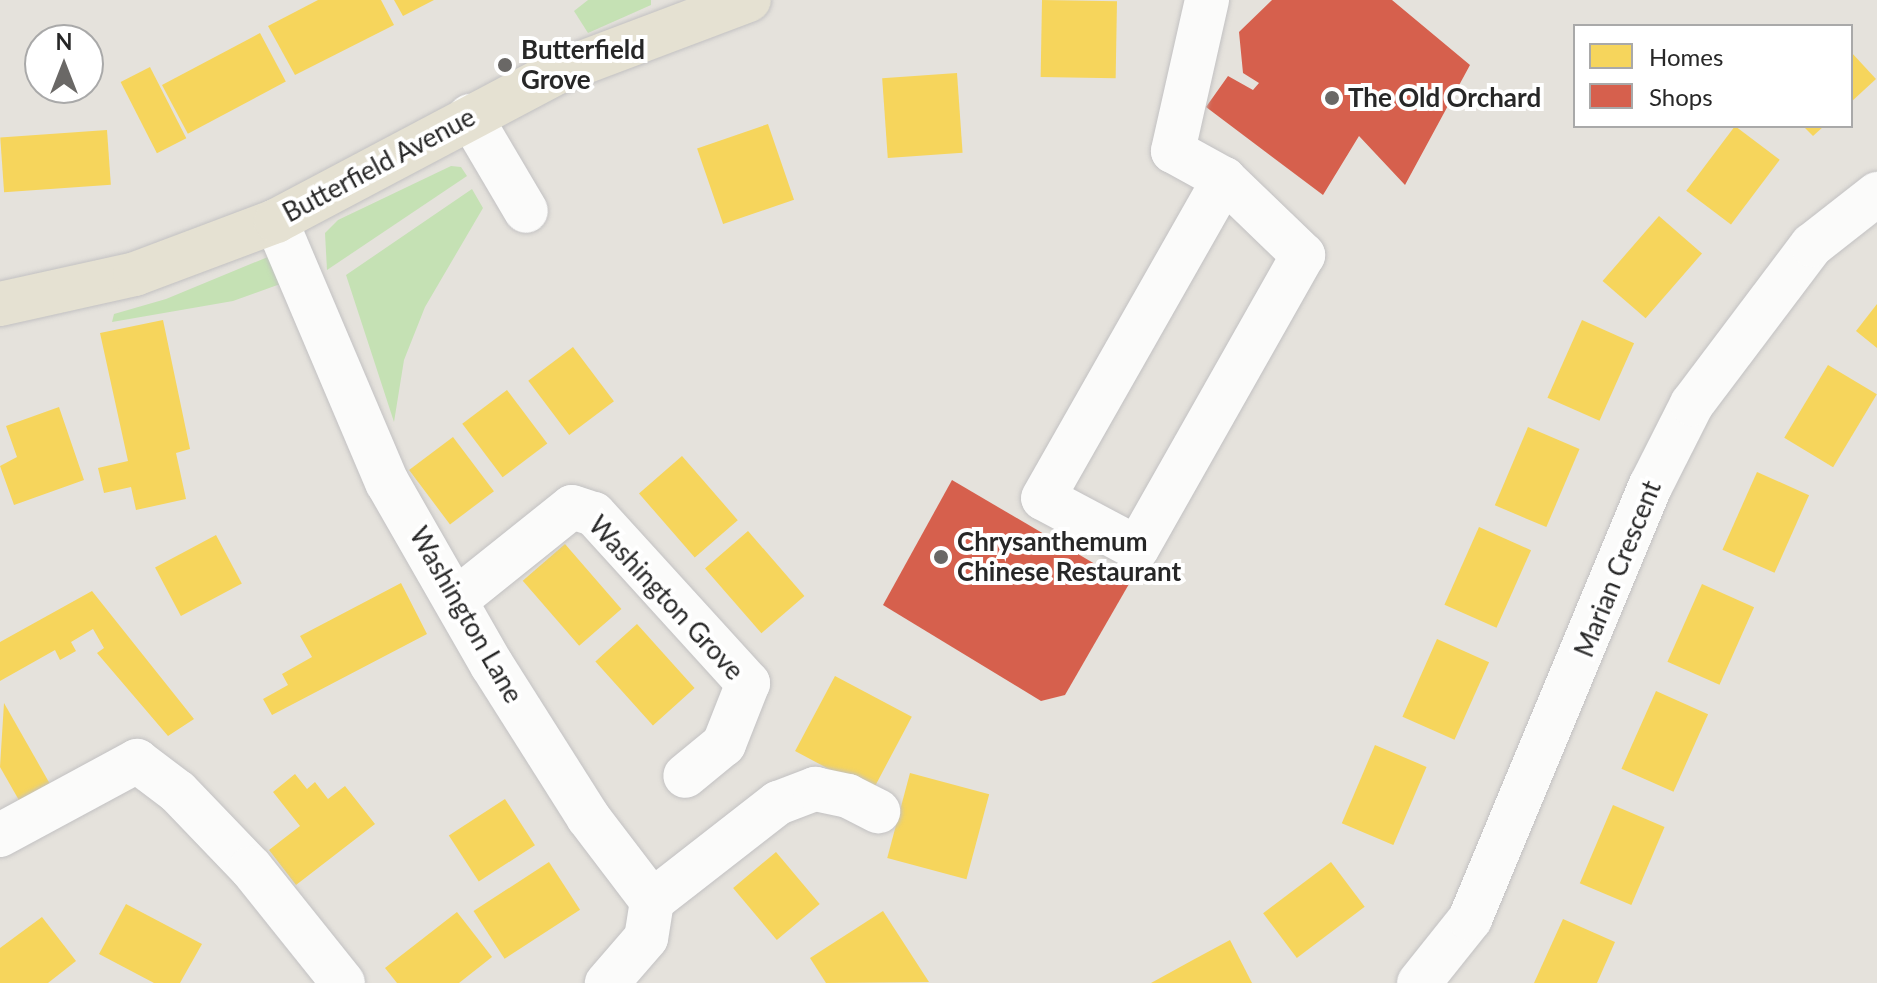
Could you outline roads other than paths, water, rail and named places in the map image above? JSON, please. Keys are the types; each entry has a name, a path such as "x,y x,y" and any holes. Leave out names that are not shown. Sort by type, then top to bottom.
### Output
{"main road":[{"name":"Butterfield Avenue","path":"0,304 135,274 276,221 558,72 749,0"}],"street":[{"path":"1207,0 1173,151 1224,179 1303,255 1137,548 1043,498 1224,179"},
{"path":"470,116 526,211"},
{"name":"Marian Crescent","path":"1419,983 1470,919 1651,485 1692,404 1812,245 1877,194"},
{"name":"Washington Lane","path":"276,221 387,482 588,817 652,901"},
{"name":"Washington Grove","path":"457,599 572,507 594,514 748,683 724,744 685,776"},
{"path":"0,835 137,761 178,792 251,868 343,983"},
{"path":"607,983 646,938 652,901 778,803 815,789 848,796 878,811"}],"place":[{"name":"Butterfield Grove","path":"505,65"},
{"name":"The Old Orchard","path":"1332,98"},
{"name":"Chrysanthemum Chinese Restaurant","path":"941,557"}]}
